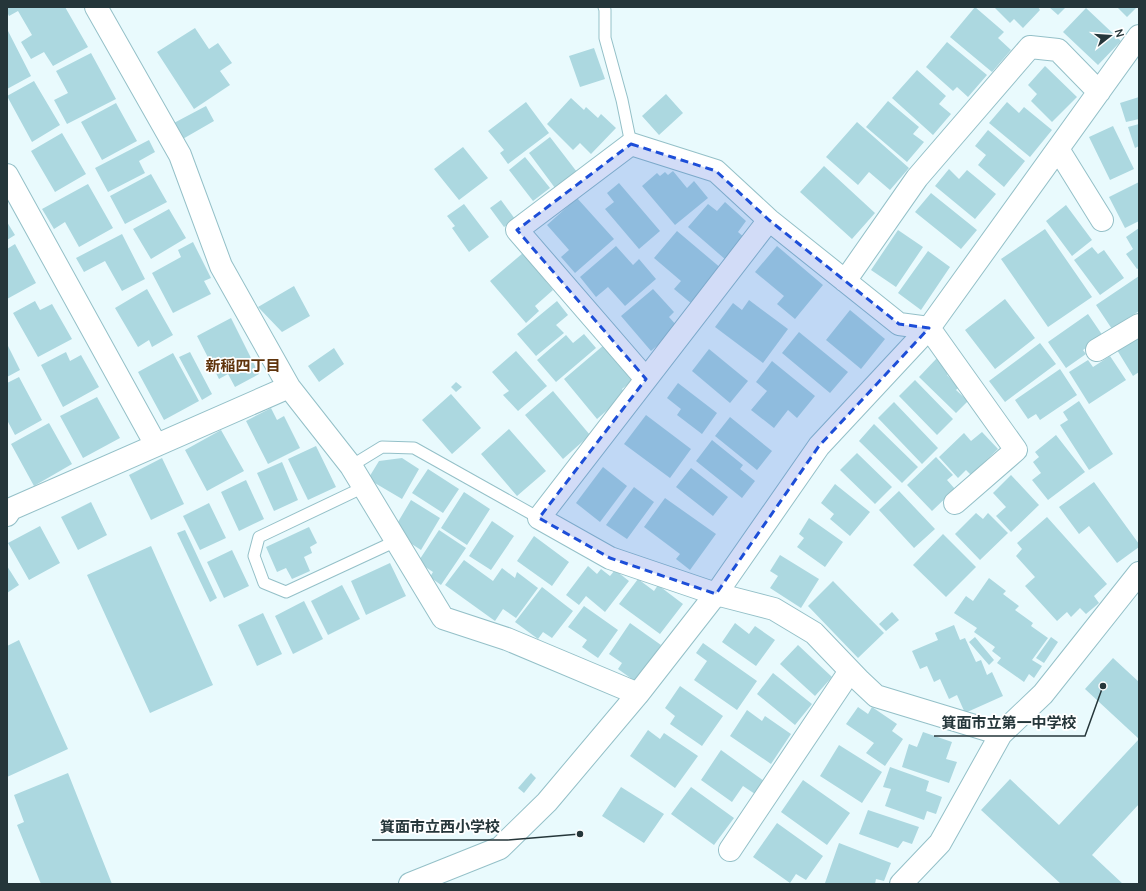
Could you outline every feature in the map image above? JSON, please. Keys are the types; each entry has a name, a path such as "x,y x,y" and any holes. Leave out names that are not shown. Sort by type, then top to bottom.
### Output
{"street":[{"path":"96,7 180,155 221,266 289,387 351,466 443,618 507,639 638,694"},
{"path":"410,884 500,848 547,802 638,694 716,594 819,446 929,328 1139,36"},
{"path":"845,281 916,178 1030,47 1058,50 1099,92"},
{"path":"646,379 517,230 631,144 716,171 769,220 899,324 929,328 1016,450 955,503"},
{"path":"1058,149 1102,220"},
{"path":"7,175 156,445"},
{"path":"769,220 539,518 610,558 716,594 774,609 814,633 876,696 1001,734"},
{"path":"1097,350 1139,325"},
{"path":"8,508 289,387"},
{"path":"901,884 940,843 1001,734 1043,694 1139,573"},
{"path":"730,850 850,671"}],"lane":[{"path":"604,7 604,38 622,100 631,144"},
{"path":"351,466 382,447 414,448 539,518"},
{"path":"364,487 259,538 254,556 264,583 286,592 396,541"}],"highlighted area":[{"path":"631,144 716,171 769,220 899,324 929,328 819,446 716,594 610,558 539,518 646,379 517,230"}],"building":[{"path":"7,7 65,7 88,47 53,66 44,52 31,59 21,42 32,35 18,11 9,16"},
{"path":"975,7 1004,32 998,38 1011,50 992,72 950,37"},
{"path":"994,7 1038,7 1040,10 1023,28 1014,19 1010,23"},
{"path":"1049,7 1066,7 1058,15"},
{"path":"1117,7 1137,7 1127,17"},
{"path":"1086,8 1121,41 1098,65 1063,32"},
{"path":"195,28 209,49 218,43 232,63 220,71 230,85 194,109 157,52"},
{"path":"7,29 31,76 7,89"},
{"path":"947,42 987,75 968,97 957,87 953,91 926,67"},
{"path":"594,48 605,79 580,87 569,56"},
{"path":"91,53 116,99 67,124 54,100 68,93 56,71"},
{"path":"1045,66 1077,97 1052,122 1031,101 1037,94 1028,85"},
{"path":"917,70 946,96 939,104 951,114 933,135 892,98"},
{"path":"34,81 60,125 32,142 7,96"},
{"path":"666,94 683,113 659,135 642,116"},
{"path":"1139,97 1139,119 1126,122 1120,103"},
{"path":"571,98 584,110 586,107 598,118 601,114 616,128 591,154 580,143 573,150 547,124"},
{"path":"888,101 919,127 913,134 924,142 907,162 866,127"},
{"path":"526,102 549,133 508,164 500,153 504,150 488,131"},
{"path":"1007,102 1019,113 1024,107 1052,130 1030,157 989,123"},
{"path":"116,103 137,141 102,160 81,122"},
{"path":"206,106 214,121 181,140 172,124"},
{"path":"857,122 909,168 890,190 869,172 858,185 826,157"},
{"path":"1139,124 1139,146 1135,148 1128,127"},
{"path":"1113,126 1134,169 1110,180 1089,137"},
{"path":"988,130 1025,161 1004,187 978,165 986,155 975,146"},
{"path":"62,133 86,174 55,192 31,151"},
{"path":"550,137 577,172 555,188 529,153"},
{"path":"149,140 155,152 139,161 145,173 108,192 95,168"},
{"path":"463,147 488,178 459,200 434,169"},
{"path":"525,157 550,188 533,201 509,170"},
{"path":"824,166 875,213 852,239 800,192"},
{"path":"949,169 959,179 967,170 996,194 975,219 935,186"},
{"path":"673,171 687,188 694,181 708,198 675,225 642,186 657,173 660,176 665,172 668,175"},
{"path":"151,174 167,202 125,224 110,196"},
{"path":"1139,182 1139,221 1125,228 1109,197"},
{"path":"619,183 660,231 639,249 605,209 614,202 607,193"},
{"path":"88,184 113,228 79,247 65,222 54,229 42,209"},
{"path":"931,193 977,230 961,249 915,212"},
{"path":"577,198 614,239 575,273 561,257 569,250 547,225"},
{"path":"501,200 515,219 504,227 490,208"},
{"path":"725,202 746,221 738,232 745,238 726,260 688,227 708,204 717,211"},
{"path":"464,204 489,237 469,252 452,228 455,226 447,216"},
{"path":"1066,205 1092,240 1072,256 1046,221"},
{"path":"169,209 186,238 151,259 133,229"},
{"path":"7,222 15,235 7,240"},
{"path":"1139,228 1139,268 1137,269 1126,254 1133,249 1126,237"},
{"path":"1045,229 1092,297 1048,327 1001,259"},
{"path":"898,230 923,247 896,287 871,270"},
{"path":"677,231 722,269 692,304 674,289 681,281 654,258"},
{"path":"122,234 145,279 122,291 105,261 84,272 76,258"},
{"path":"193,242 211,278 204,281 211,294 173,313 152,273 181,257 178,250"},
{"path":"15,244 36,283 7,299 7,249"},
{"path":"616,246 633,265 639,259 656,279 625,306 608,287 596,297 580,277"},
{"path":"777,246 823,285 795,319 777,304 784,296 755,272"},
{"path":"1092,247 1098,254 1104,250 1124,278 1100,295 1074,260"},
{"path":"928,251 950,267 921,310 898,293"},
{"path":"523,253 553,290 535,306 539,311 526,323 490,281"},
{"path":"1139,276 1139,311 1112,329 1096,305"},
{"path":"294,286 310,316 282,332 258,307"},
{"path":"147,289 173,335 152,347 149,340 138,347 115,308"},
{"path":"653,289 674,312 669,317 678,327 651,351 621,316"},
{"path":"1005,299 1035,338 995,369 965,330"},
{"path":"749,300 788,329 763,363 715,327 733,303 742,310"},
{"path":"35,301 40,310 52,304 72,339 38,357 13,313"},
{"path":"557,301 568,315 556,325 564,333 536,356 517,334"},
{"path":"850,310 885,339 861,369 826,340"},
{"path":"1088,314 1103,336 1083,350 1086,354 1066,368 1048,342"},
{"path":"231,318 259,374 235,387 228,374 219,379 197,336"},
{"path":"799,332 848,372 830,393 782,353"},
{"path":"584,334 596,348 556,382 537,360 566,335 573,343"},
{"path":"1139,337 1139,372 1133,376 1117,350"},
{"path":"1040,343 1056,364 1005,402 989,381"},
{"path":"7,344 20,370 7,377"},
{"path":"604,345 633,380 622,389 626,394 597,419 564,379"},
{"path":"334,348 344,364 319,382 308,366"},
{"path":"709,349 748,381 730,403 692,371"},
{"path":"516,351 547,386 518,411 503,395 509,391 492,372"},
{"path":"66,352 70,361 81,355 99,387 63,407 41,365"},
{"path":"190,352 212,394 202,400 179,357"},
{"path":"173,353 199,401 164,420 138,372"},
{"path":"1110,356 1126,380 1089,404 1069,372 1088,360 1093,367"},
{"path":"937,358 950,372 947,375 959,387 956,390 968,401 956,413 919,377"},
{"path":"772,361 815,396 797,418 788,410 774,428 751,410 767,391 756,382"},
{"path":"1060,369 1077,395 1040,420 1036,414 1028,419 1015,400"},
{"path":"19,377 42,420 15,435 7,420 7,383"},
{"path":"915,380 953,419 937,435 899,396"},
{"path":"456,382 462,387 456,392 451,387"},
{"path":"678,383 717,413 702,434 677,415 681,409 667,398"},
{"path":"553,391 590,435 563,459 525,415"},
{"path":"451,394 481,428 452,454 422,420"},
{"path":"97,397 120,438 83,458 60,416"},
{"path":"1079,401 1113,454 1089,470 1060,425 1068,420 1063,412"},
{"path":"894,402 938,448 922,464 878,418"},
{"path":"271,408 277,420 284,416 300,448 268,464 246,421"},
{"path":"646,415 691,449 670,478 624,444"},
{"path":"730,417 772,451 757,470 715,436"},
{"path":"49,423 72,464 34,486 11,444"},
{"path":"874,424 918,467 902,483 859,441"},
{"path":"509,429 546,471 517,496 481,454"},
{"path":"221,430 244,471 207,491 185,450"},
{"path":"982,432 998,449 971,475 966,470 958,478 939,457 964,433 971,441"},
{"path":"1056,435 1085,472 1048,500 1032,480 1041,473 1033,462 1039,457 1035,452"},
{"path":"712,440 743,465 740,469 755,481 742,498 696,461"},
{"path":"316,446 336,487 308,500 288,459"},
{"path":"857,453 892,487 875,504 840,470"},
{"path":"936,457 953,475 947,480 955,489 932,511 907,485"},
{"path":"162,458 184,504 151,520 129,475"},
{"path":"402,458 419,469 402,499 368,479 379,461"},
{"path":"282,462 298,500 274,511 257,473"},
{"path":"603,467 627,486 600,522 576,503"},
{"path":"691,468 728,497 713,516 676,487"},
{"path":"428,469 459,489 443,513 412,493"},
{"path":"1011,475 1039,505 1011,532 996,516 1006,507 993,493"},
{"path":"246,480 264,519 239,531 221,492"},
{"path":"1094,482 1139,544 1139,547 1117,563 1089,526 1079,534 1059,507"},
{"path":"835,484 870,512 850,536 830,519 834,514 821,503"},
{"path":"634,487 654,502 627,539 606,525"},
{"path":"899,491 935,529 914,548 879,510"},
{"path":"464,492 490,509 467,545 441,528"},
{"path":"665,498 716,534 690,570 676,559 680,554 644,527"},
{"path":"411,500 440,518 421,550 404,539 398,522"},
{"path":"91,502 107,535 78,550 61,517"},
{"path":"209,503 226,538 200,550 183,516"},
{"path":"976,513 983,519 988,513 1008,533 980,560 955,534"},
{"path":"1047,517 1107,584 1094,596 1099,603 1086,614 1080,608 1071,617 1067,612 1057,621 1025,586 1035,577 1016,556 1022,549 1017,543"},
{"path":"809,518 843,542 825,567 797,547 804,538 799,534"},
{"path":"492,521 514,536 491,570 469,556"},
{"path":"40,526 60,563 29,580 8,543"},
{"path":"309,527 317,543 310,547 312,553 304,557 310,571 292,579 286,568 277,572 266,547"},
{"path":"185,530 217,598 210,602 177,533"},
{"path":"439,530 466,548 441,585 430,577 433,572 418,562"},
{"path":"943,534 976,567 946,597 913,565"},
{"path":"534,536 569,562 552,586 517,561"},
{"path":"151,546 213,685 150,713 87,575"},
{"path":"232,550 249,586 224,598 207,562"},
{"path":"780,555 819,579 801,608 770,588 778,576 770,571"},
{"path":"464,560 493,581 502,568 515,578 517,572 538,588 516,618 503,609 495,621 445,585"},
{"path":"390,563 406,596 366,615 351,581"},
{"path":"7,566 19,585 7,593"},
{"path":"588,566 597,574 601,569 610,576 615,570 629,581 605,612 586,596 579,605 566,595"},
{"path":"989,578 1006,591 1003,594 1019,606 1015,610 1033,623 1031,626 1048,638 1032,660 1042,666 1034,678 1029,674 1024,682 997,663 1001,658 992,651 995,647 974,632 977,628 954,613 966,596 973,601"},
{"path":"638,579 654,591 658,585 683,604 660,634 619,604"},
{"path":"833,581 884,633 858,658 808,606"},
{"path":"342,585 360,619 328,635 311,601"},
{"path":"542,587 573,611 552,638 543,632 538,639 515,622"},
{"path":"304,601 323,639 293,654 275,616"},
{"path":"584,606 618,630 598,658 582,647 587,640 568,627"},
{"path":"892,612 899,620 886,631 879,624"},
{"path":"263,613 282,654 257,666 238,625"},
{"path":"630,623 661,645 636,682 618,669 622,663 609,654"},
{"path":"735,623 749,634 755,626 775,640 756,666 722,642"},
{"path":"954,625 960,640 965,638 976,662 981,660 987,675 992,672 1003,696 965,713 957,695 949,699 940,679 934,682 927,666 920,669 912,651 938,640 935,633"},
{"path":"975,637 994,660 989,665 969,642"},
{"path":"1051,637 1058,642 1044,663 1036,658"},
{"path":"19,640 68,749 7,777 7,646"},
{"path":"703,643 757,681 737,710 694,680 707,661 696,653"},
{"path":"798,645 832,677 815,696 780,664"},
{"path":"1113,658 1139,682 1139,739 1085,689"},
{"path":"773,673 812,704 795,725 757,694"},
{"path":"680,686 723,716 702,746 670,724 675,716 665,708"},
{"path":"858,707 868,714 872,707 897,724 892,731 903,739 885,766 866,753 874,743 846,724"},
{"path":"747,710 762,721 765,716 791,734 771,764 730,736"},
{"path":"648,730 660,739 664,733 698,756 675,788 630,756"},
{"path":"923,732 952,742 946,759 957,762 949,783 902,767 909,744 917,747"},
{"path":"1139,739 1139,804 1092,855 1123,884 1061,884 981,810 1010,779 1059,825"},
{"path":"839,745 882,772 862,803 820,776"},
{"path":"721,750 764,781 755,794 743,786 732,802 701,780"},
{"path":"890,767 929,781 926,791 942,797 936,814 927,811 924,820 885,806 891,789 883,787"},
{"path":"68,773 112,884 41,884 17,825 24,822 14,795"},
{"path":"531,773 536,778 524,793 518,788"},
{"path":"803,780 850,813 827,845 781,812"},
{"path":"621,787 664,814 644,843 602,816"},
{"path":"691,787 734,818 714,845 671,814"},
{"path":"868,810 919,827 912,844 903,841 898,848 859,834"},
{"path":"777,823 823,856 806,880 796,874 790,883 753,857"},
{"path":"839,843 891,863 884,881 876,879 875,884 825,883"}],"place":[{"name":"箕面市立第一中学校","path":"1103,686"},
{"name":"箕面市立西小学校","path":"580,834"}],"district":[{"name":"新稲四丁目","path":"243,365"}]}
